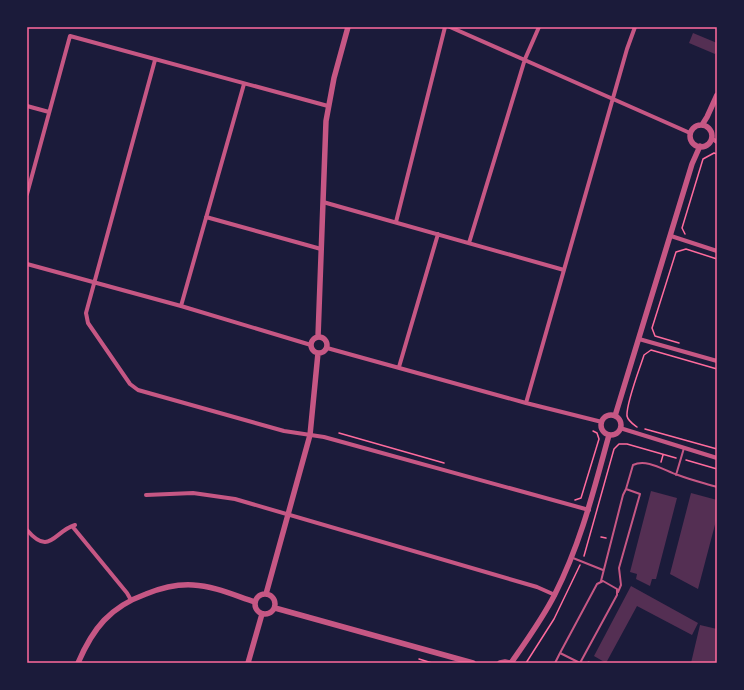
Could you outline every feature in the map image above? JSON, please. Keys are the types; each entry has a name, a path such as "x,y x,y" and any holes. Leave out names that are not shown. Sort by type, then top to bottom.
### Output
{"street":[{"path":"318,337 328,106 348,27"},
{"path":"396,222 445,27"},
{"path":"450,27 614,98 690,133"},
{"path":"470,243 525,59 539,27"},
{"path":"526,403 627,49 635,27"},
{"path":"27,194 70,36 328,106"},
{"path":"155,60 86,313 88,324 132,386 284,431 324,437 588,510"},
{"path":"181,306 244,84"},
{"path":"702,125 710,131 711,138 707,144 700,146 691,140 690,133 694,127 702,125 708,117 717,95"},
{"path":"27,106 49,112"},
{"path":"711,138 717,142"},
{"path":"615,416 692,164 700,146"},
{"path":"323,202 564,270"},
{"path":"206,217 321,248"},
{"path":"398,367 438,234"},
{"path":"671,236 717,251"},
{"path":"27,264 181,306 311,345 313,350 318,353 323,352 327,348"},
{"path":"311,345 313,340 318,337"},
{"path":"318,337 326,340 327,348"},
{"path":"639,339 717,361"},
{"path":"327,348 526,403 602,422"},
{"path":"266,594 310,435 316,390 318,353"},
{"path":"602,422 608,416 615,416"},
{"path":"602,422 603,432 609,435 617,433 620,428 620,423 615,416"},
{"path":"620,428 717,458"},
{"path":"500,663 511,663 555,595 588,510 609,435"},
{"path":"146,495 193,493 235,499 537,587 555,595"},
{"path":"27,530 36,539 46,542 52,541 74,526 131,600"},
{"path":"80,663 92,635 99,625 120,606 131,600 165,587 194,585 255,602"},
{"path":"266,594 273,597 275,608 270,613 262,614 256,609 255,602 259,596 266,594"},
{"path":"275,608 473,663"},
{"path":"248,663 262,614"}],"lane":[{"path":"676,475 684,448"},
{"path":"555,663 597,584 601,582 603,570 633,465 637,463 660,467 676,475 717,487"},
{"path":"560,653 580,663 621,585 619,568 640,494 626,489"},
{"path":"571,557 603,570"},
{"path":"601,582 617,589 618,592"}],"path":[{"path":"691,236 685,234 682,228 703,159 714,153 717,154"},
{"path":"681,344 655,336 652,328 676,252 686,249 717,259"},
{"path":"717,369 651,350 644,355 630,398 627,415 630,422 636,426 717,449"},
{"path":"574,506 575,500 582,498 586,488 599,439 597,433 593,431"},
{"path":"339,433 451,465"},
{"path":"526,663 554,619 582,561 614,449 619,444 627,444 717,469"},
{"path":"419,659 432,663"}],"building":[{"path":"693,33 717,43 717,51 715,54 689,43"},
{"path":"651,491 677,498 656,579 652,579 650,586 636,579 637,574 630,572"},
{"path":"691,493 717,500 717,517 698,589 670,574"},
{"path":"631,586 698,623 692,635 637,606 606,663 594,656"},
{"path":"700,625 717,629 717,663 691,663"}]}
